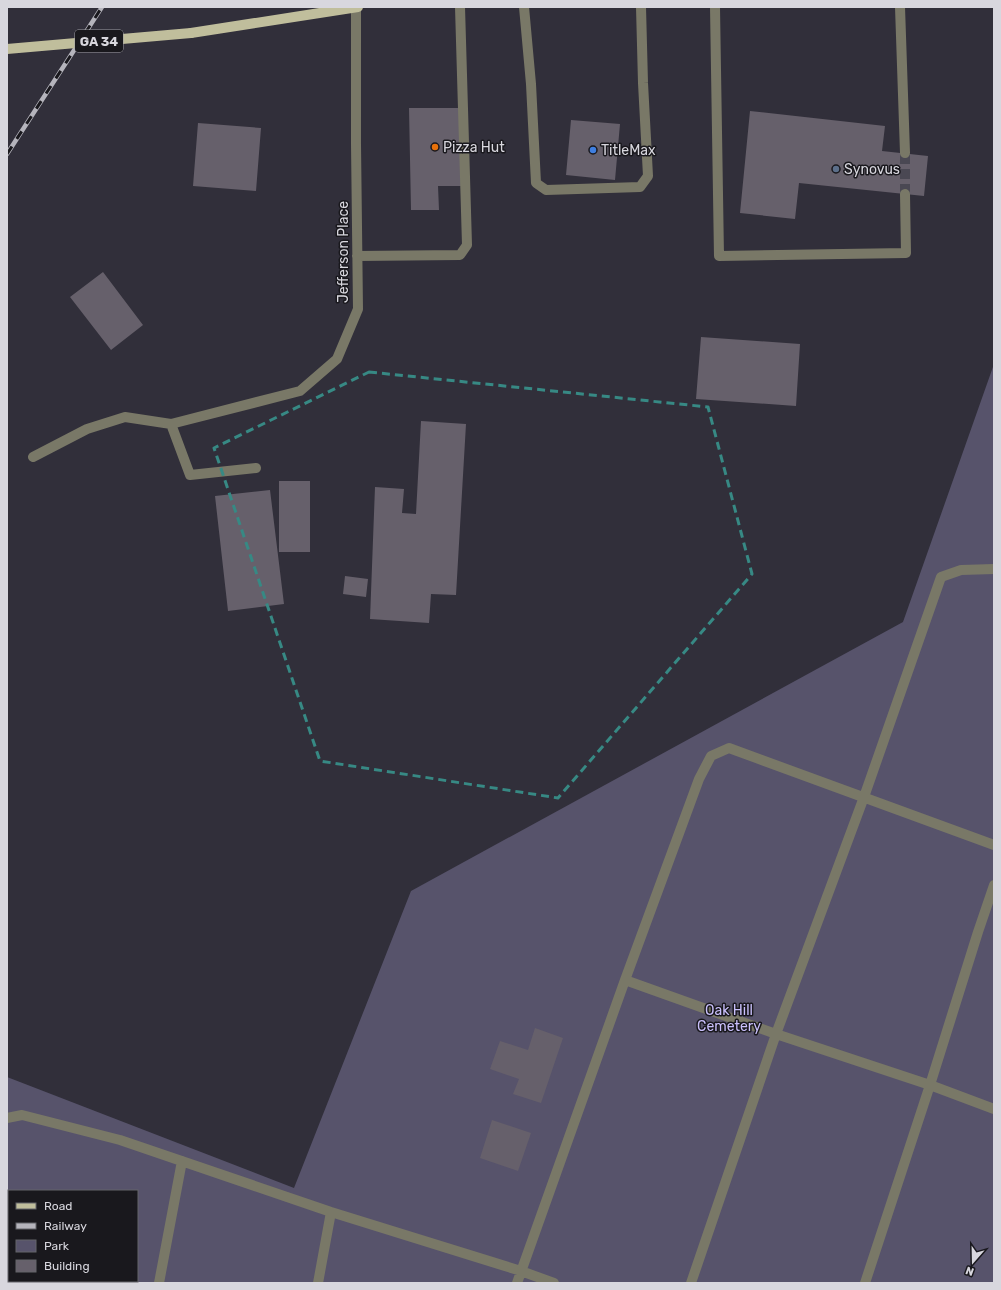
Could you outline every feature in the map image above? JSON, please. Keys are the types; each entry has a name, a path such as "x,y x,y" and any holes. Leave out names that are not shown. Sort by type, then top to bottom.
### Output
{"main road":[{"name":"GA 34","path":"7,49 191,33 357,7"}],"street":[{"name":"Jefferson Place","path":"171,424 300,391 337,359 358,309 356,144 357,7"},
{"path":"357,256 460,255 467,245 460,7"},
{"path":"524,7 531,84 536,183 546,190 640,187 648,176 641,7"},
{"path":"715,7 719,256 906,252 905,194"},
{"path":"900,7 905,153"},
{"path":"33,457 87,429 126,417 171,424 190,475 256,468"},
{"path":"691,1283 776,1034 864,797 941,577 960,570 994,569"},
{"path":"517,1283 625,980 699,779 711,756 729,748 994,845"},
{"path":"865,1283 994,885"},
{"path":"625,980 776,1034 930,1085 994,1109"},
{"path":"7,1118 22,1115 120,1140 331,1212 521,1271 554,1283"},
{"path":"159,1283 182,1161"},
{"path":"318,1283 331,1212"}],"highlighted area":[{"path":"369,372 708,407 752,574 558,798 320,761 214,448"}],"green space":[{"name":"Oak Hill Cemetery","path":"994,364 994,1283 7,1283 7,1077 294,1188 411,891 903,622"}],"building":[{"name":"Pizza Hut","path":"409,108 460,108 462,186 438,186 439,210 411,210"},
{"name":"Synovus","path":"750,111 885,126 882,151 928,156 924,196 799,183 795,219 740,213"},
{"name":"TitleMax","path":"571,120 620,124 615,180 566,175"},
{"path":"198,123 261,128 256,191 193,186"},
{"path":"103,272 143,325 111,350 70,297"},
{"path":"701,337 800,344 796,406 696,399"},
{"path":"421,421 466,424 456,595 431,594 429,623 370,619 375,487 404,489 402,513 416,514"},
{"path":"279,481 310,481 310,552 279,552"},
{"path":"270,490 284,604 228,611 215,496"},
{"path":"345,576 368,579 366,597 343,594"},
{"path":"535,1028 563,1038 541,1103 513,1094 519,1079 490,1069 500,1041 528,1050"},
{"path":"492,1120 531,1133 518,1171 480,1158"}],"tunnel":[{"path":"905,153 905,194"}],"railway":[{"path":"7,154 102,7"}],"place":[{"name":"Pizza Hut","path":"435,147"},
{"name":"TitleMax","path":"593,150"},
{"name":"Synovus","path":"836,169"}]}
